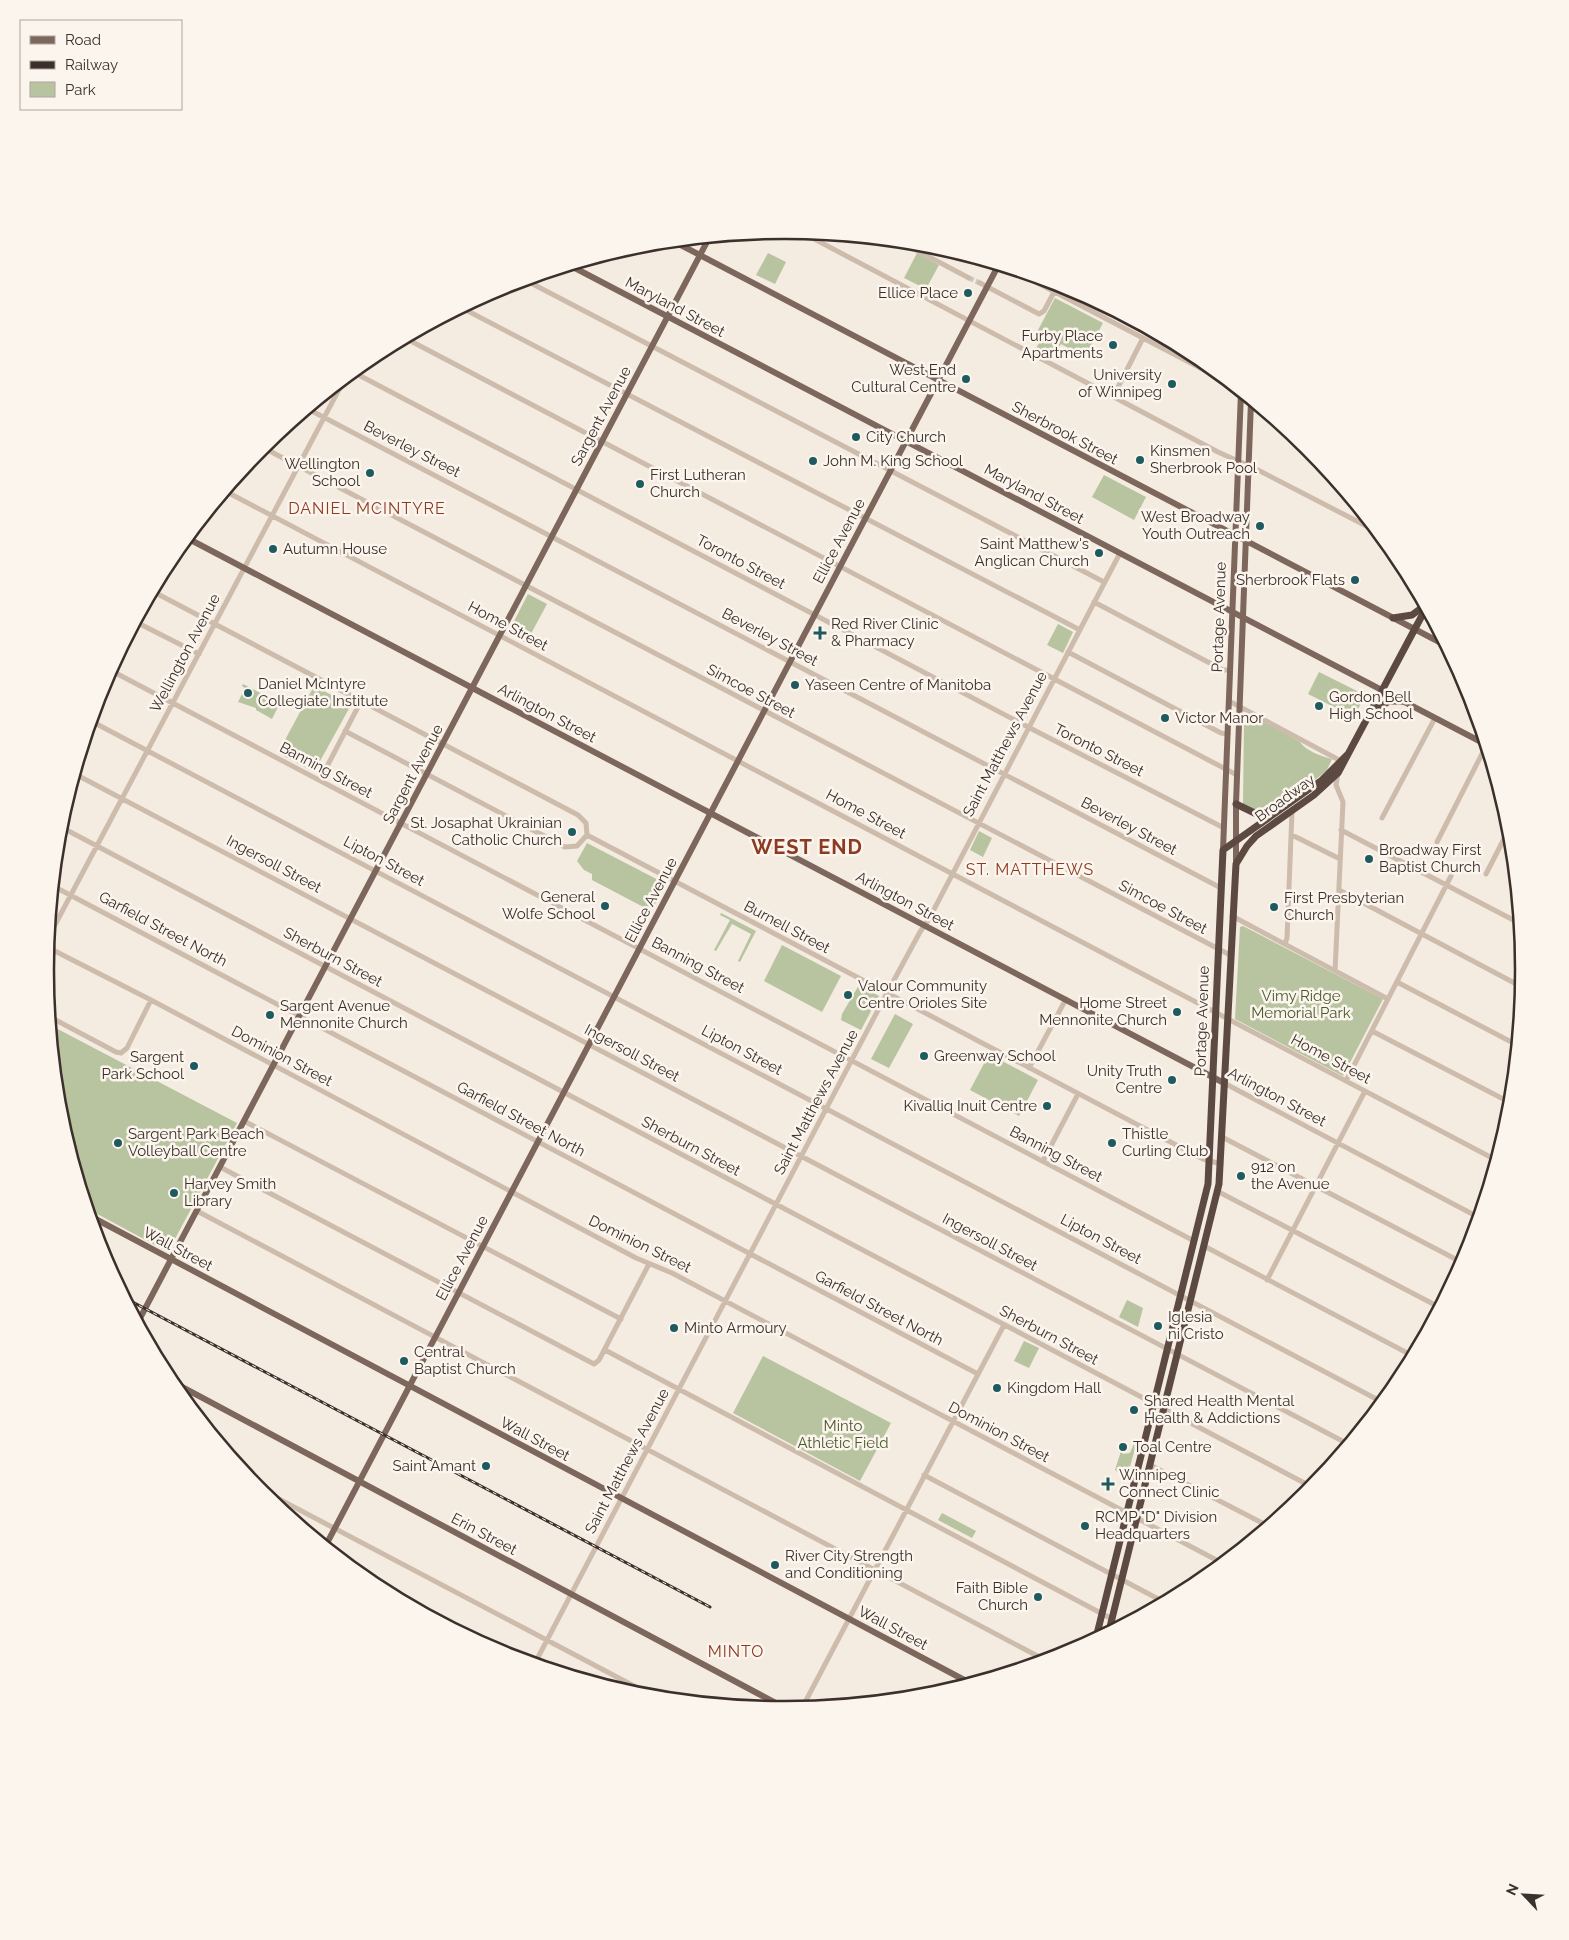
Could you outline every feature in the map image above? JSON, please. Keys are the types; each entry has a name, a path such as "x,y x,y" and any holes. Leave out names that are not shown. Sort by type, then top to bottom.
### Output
{"highway":[{"path":"1394,618 1412,615 1420,610"},
{"name":"Broadway","path":"1236,864 1252,840 1325,787 1338,774 1422,614"},
{"path":"1368,716 1387,702 1402,701"},
{"name":"Broadway","path":"1223,850 1322,780 1349,753"},
{"path":"1236,804 1267,819"},
{"name":"Portage Avenue","path":"1098,1630 1208,1184 1223,850"},
{"name":"Portage Avenue","path":"1111,1623 1218,1190 1221,1164 1236,864"}],"main road":[{"name":"Sargent Avenue","path":"141,1316 706,244"},
{"name":"Sherbrook Street","path":"684,247 1436,640"},
{"name":"Maryland Street","path":"577,270 1478,741"},
{"name":"Ellice Avenue","path":"329,1541 995,271"},
{"name":"Portage Avenue","path":"1223,850 1241,400"},
{"name":"Portage Avenue","path":"1236,864 1236,804 1251,408"},
{"name":"Arlington Street","path":"193,541 1224,1083"},
{"name":"Wall Street","path":"99,1221 962,1679"},
{"name":"Erin Street","path":"187,1389 771,1700"}],"street":[{"path":"817,240 1238,462 1364,525"},
{"path":"920,252 969,278"},
{"path":"980,283 1039,314 1044,311 1054,292"},
{"path":"533,284 1104,582"},
{"path":"1049,289 1194,365"},
{"path":"469,311 1080,630"},
{"path":"1113,397 1142,338"},
{"path":"412,342 1237,774"},
{"name":"Toronto Street","path":"360,376 1224,828"},
{"name":"Wellington Avenue","path":"55,925 337,392"},
{"name":"Beverley Street","path":"314,412 1221,888"},
{"name":"Simcoe Street","path":"270,451 1230,955"},
{"name":"Home Street","path":"230,494 1490,1157"},
{"name":"Saint Matthews Avenue","path":"538,1657 1120,553"},
{"path":"158,594 578,815 586,823 587,836 577,846 570,848 565,846 345,731"},
{"path":"1094,602 1223,670 1230,670"},
{"path":"141,625 199,654"},
{"path":"1068,652 1221,733 1228,734"},
{"name":"Banning Street","path":"117,673 1194,1241"},
{"path":"320,780 361,701"},
{"path":"1229,702 1341,761"},
{"path":"1382,818 1435,718"},
{"name":"Lipton Street","path":"97,724 1376,1399"},
{"path":"1437,842 1481,752"},
{"path":"1335,971 1343,802 1336,786 1338,774"},
{"name":"Ingersoll Street","path":"80,777 1343,1441"},
{"path":"1285,944 1287,938 1292,811"},
{"path":"1341,830 1514,920"},
{"name":"Sherburn Street","path":"67,831 1305,1483"},
{"path":"1292,835 1340,860"},
{"name":"Burnell Street","path":"587,836 1078,1094 1210,1162 1221,1164"},
{"path":"1486,874 1503,840"},
{"path":"1346,1081 1451,876"},
{"name":"Garfield Street North","path":"59,888 978,1374"},
{"path":"1339,890 1515,982"},
{"path":"1232,916 1388,999"},
{"name":"Dominion Street","path":"54,951 649,1264 672,1273 726,1301 1216,1560"},
{"path":"1397,982 1511,1043"},
{"path":"1030,1068 1066,999"},
{"path":"55,1020 121,1053 127,1048 151,1000"},
{"path":"1372,1031 1503,1099"},
{"name":"Arlington Street","path":"1224,1083 1473,1214"},
{"path":"1268,1280 1365,1091"},
{"path":"1043,1162 1078,1094"},
{"path":"244,1121 621,1318"},
{"path":"1222,1137 1456,1259"},
{"path":"220,1167 590,1362 597,1363 605,1350 649,1264"},
{"path":"1218,1190 1434,1304"},
{"path":"197,1211 1037,1655"},
{"path":"1204,1246 1406,1353"},
{"path":"806,1700 1004,1325"},
{"path":"605,1350 1112,1619"},
{"path":"1150,1465 1262,1523"},
{"path":"924,1475 1157,1598"},
{"path":"284,1501 630,1684"}],"green space":[{"path":"768,253 786,262 775,284 756,275"},
{"path":"917,253 939,265 926,289 904,278"},
{"path":"1055,298 1103,323 1085,357 1061,344 1053,359 1035,350 1043,336 1037,332"},
{"path":"1104,475 1146,497 1134,520 1092,497"},
{"path":"528,594 547,604 526,643 508,633"},
{"path":"1058,624 1073,632 1063,653 1047,645"},
{"path":"1319,672 1365,695 1354,717 1308,694"},
{"path":"243,684 280,703 272,719 256,710 256,708 238,702 245,688 242,686"},
{"path":"314,686 351,705 314,772 278,753"},
{"path":"1248,716 1273,726 1300,742 1306,748 1332,759 1327,770 1320,776 1263,816 1243,805 1244,720"},
{"path":"979,831 992,838 983,857 970,850"},
{"path":"587,843 666,884 651,911 592,880 592,874 584,870 577,861"},
{"path":"721,913 756,931 740,962 738,961 751,934 732,924 716,951 714,950 730,920 720,915"},
{"name":"Vimy Ridge Memorial Park","path":"1243,926 1383,999 1343,1076 1235,1019 1240,927"},
{"path":"782,945 841,976 822,1012 764,981"},
{"path":"859,985 879,996 861,1030 841,1020 842,1014"},
{"path":"895,1014 913,1024 889,1068 871,1059"},
{"path":"56,1028 237,1123 168,1252 96,1213 79,1159 68,1113"},
{"path":"989,1054 1038,1080 1019,1116 970,1090"},
{"path":"1127,1300 1143,1308 1138,1327 1119,1317"},
{"path":"1024,1341 1039,1348 1029,1368 1014,1361"},
{"name":"Minto Athletic Field","path":"763,1356 891,1423 860,1481 733,1413"},
{"path":"1135,1441 1137,1441 1127,1478 1115,1470 1121,1451 1123,1454 1130,1453"},
{"path":"942,1513 976,1531 972,1538 938,1520"}],"tunnel":[{"path":"969,278 980,283"}],"railway":[{"path":"134,1303 710,1607"}],"place":[{"name":"Ellice Place","path":"968,293"},
{"name":"Furby Place Apartments","path":"1113,345"},
{"name":"West End Cultural Centre","path":"966,379"},
{"name":"University of Winnipeg","path":"1172,384"},
{"name":"City Church","path":"856,437"},
{"name":"Kinsmen Sherbrook Pool","path":"1140,460"},
{"name":"John M. King School","path":"813,461"},
{"name":"Wellington School","path":"370,473"},
{"name":"First Lutheran Church","path":"640,484"},
{"name":"West Broadway Youth Outreach","path":"1260,526"},
{"name":"Autumn House","path":"273,549"},
{"name":"Saint Matthew's Anglican Church","path":"1099,553"},
{"name":"Sherbrook Flats","path":"1355,580"},
{"name":"Red River Clinic & Pharmacy","path":"820,633"},
{"name":"Yaseen Centre of Manitoba","path":"795,685"},
{"name":"Daniel McIntyre Collegiate Institute","path":"248,693"},
{"name":"Gordon Bell High School","path":"1319,706"},
{"name":"Victor Manor","path":"1165,718"},
{"name":"St. Josaphat Ukrainian Catholic Church","path":"572,832"},
{"name":"Broadway First Baptist Church","path":"1369,859"},
{"name":"General Wolfe School","path":"605,906"},
{"name":"First Presbyterian Church","path":"1274,907"},
{"name":"Valour Community Centre Orioles Site","path":"848,995"},
{"name":"Home Street Mennonite Church","path":"1177,1012"},
{"name":"Sargent Avenue Mennonite Church","path":"270,1015"},
{"name":"Greenway School","path":"924,1056"},
{"name":"Sargent Park School","path":"194,1066"},
{"name":"Unity Truth Centre","path":"1172,1080"},
{"name":"Kivalliq Inuit Centre","path":"1047,1106"},
{"name":"Sargent Park Beach Volleyball Centre","path":"118,1143"},
{"name":"Thistle Curling Club","path":"1112,1143"},
{"name":"912 on the Avenue","path":"1241,1176"},
{"name":"Harvey Smith Library","path":"174,1193"},
{"name":"Iglesia ni Cristo","path":"1158,1326"},
{"name":"Minto Armoury","path":"674,1328"},
{"name":"Central Baptist Church","path":"404,1361"},
{"name":"Kingdom Hall","path":"997,1388"},
{"name":"Shared Health Mental Health & Addictions","path":"1134,1410"},
{"name":"Toal Centre","path":"1123,1447"},
{"name":"Saint Amant","path":"486,1466"},
{"name":"Winnipeg Connect Clinic","path":"1108,1484"},
{"name":"RCMP \"D\" Division Headquarters","path":"1085,1526"},
{"name":"River City Strength and Conditioning","path":"775,1565"},
{"name":"Faith Bible Church","path":"1038,1597"}],"district":[{"name":"DANIEL MCINTYRE","path":"367,508"},
{"name":"WEST END","path":"807,847"},
{"name":"ST. MATTHEWS","path":"1030,869"},
{"name":"MINTO","path":"736,1651"}]}
